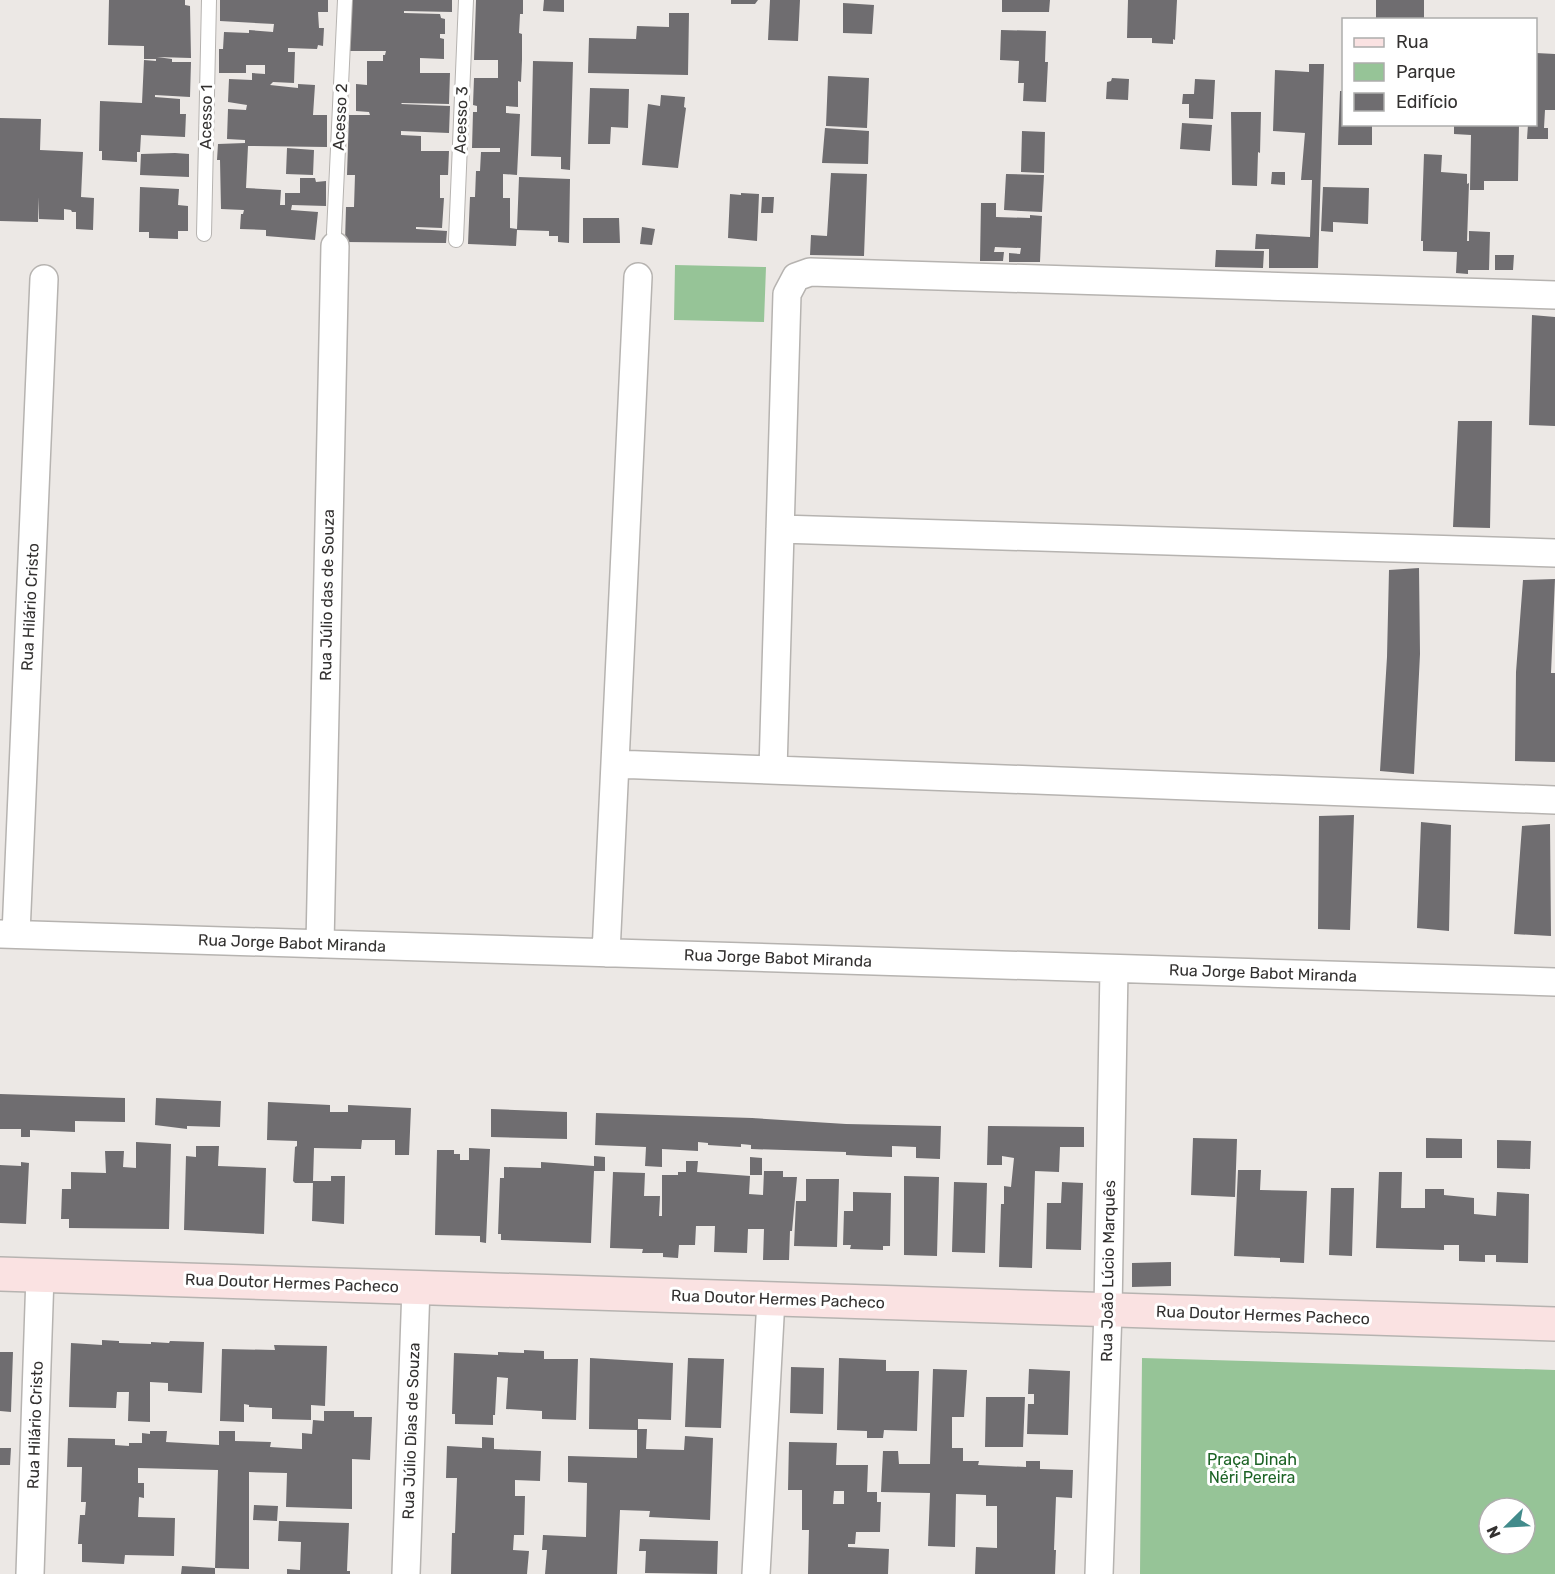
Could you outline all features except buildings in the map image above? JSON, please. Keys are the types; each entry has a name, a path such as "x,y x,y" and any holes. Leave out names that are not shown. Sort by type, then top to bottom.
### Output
{"street":[{"name":"Rua Júlio das de Souza","path":"320,944 335,239"},
{"path":"773,771 787,294 796,277 810,272 1555,296"},
{"path":"606,952 638,276"},
{"name":"Rua Hilário Cristo","path":"8,934 44,279"},
{"path":"780,529 1555,553"},
{"path":"615,764 1555,800"},
{"name":"Rua Jorge Babot Miranda","path":"8,934 1555,982"},
{"name":"Rua João Lúcio Marquês","path":"1099,1574 1108,1310 1114,969"},
{"name":"Rua Doutor Hermes Pacheco","path":"0,1274 1555,1324"},
{"name":"Rua Hilário Cristo","path":"30,1574 40,1275"},
{"name":"Rua Júlio Dias de Souza","path":"406,1574 416,1287"},
{"path":"756,1574 771,1299"}],"lane":[{"name":"Acesso 1","path":"204,234 209,0"},
{"name":"Acesso 2","path":"335,239 345,0"},
{"name":"Acesso 3","path":"456,240 466,0"}],"green space":[{"path":"675,265 766,267 764,322 674,320"},
{"name":"Praça Dinah Néri Pereira","path":"1142,1358 1555,1370 1555,1574 1140,1574"}]}
